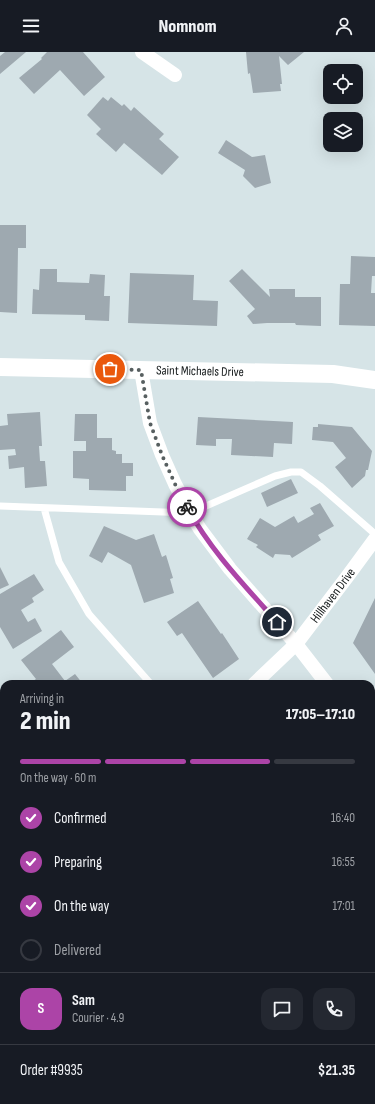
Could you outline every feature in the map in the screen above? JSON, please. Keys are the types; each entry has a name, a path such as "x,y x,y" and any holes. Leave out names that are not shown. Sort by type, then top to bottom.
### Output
{"street":[{"path":"142,52 175,75"},
{"name":"Saint Michaels Drive","path":"0,367 333,374 375,380"},
{"path":"141,370 150,423 162,455 190,513 230,570 296,644 324,680"},
{"name":"Hillhaven Drive","path":"258,680 296,644 348,577 375,539"}],"lane":[{"path":"0,506 190,513 276,476 291,472 301,472 320,486 375,534"},
{"path":"44,508 59,562 89,614 147,680"}],"building":[{"path":"5,52 26,52 0,74 0,56"},
{"path":"47,52 83,52 105,77 84,96 60,70 34,94 19,78 42,59 41,58"},
{"path":"246,52 304,52 288,65 279,56 282,84 280,84 281,91 253,93 250,73 248,74"},
{"path":"103,97 108,101 111,97 122,106 124,104 131,111 134,107 164,134 159,139 179,157 162,175 124,143 116,152 96,134 101,129 87,115"},
{"path":"226,140 252,157 265,155 271,183 255,188 243,176 245,170 218,153"},
{"path":"0,225 26,225 26,248 18,248 17,313 0,312"},
{"path":"351,256 375,257 375,276 372,276 371,293 375,293 375,326 339,325 340,284 350,284"},
{"path":"40,269 57,269 57,282 89,283 90,274 105,275 104,296 110,296 109,321 85,320 85,315 32,314 33,289 39,290"},
{"path":"242,269 270,297 269,289 295,289 295,297 321,297 321,326 296,325 295,323 253,324 247,316 255,309 229,281"},
{"path":"130,273 194,275 193,300 218,301 217,326 128,323"},
{"path":"40,412 42,446 39,446 40,461 45,461 47,486 25,488 24,467 9,469 8,456 16,455 15,449 0,450 0,426 8,425 7,414"},
{"path":"75,414 97,414 97,438 112,438 112,450 116,451 116,454 122,454 122,463 133,463 133,476 126,476 126,491 89,490 89,479 73,478 73,451 86,451 86,441 74,441"},
{"path":"198,417 293,422 292,444 274,443 273,457 231,455 232,439 216,439 216,446 196,445"},
{"path":"318,424 352,427 372,451 368,470 366,470 365,476 352,488 335,467 346,458 333,442 312,440 313,427 318,427"},
{"path":"291,479 298,493 267,507 261,493"},
{"path":"320,503 334,526 318,535 321,540 292,558 290,555 275,554 273,558 256,547 258,545 247,539 260,518 275,527 294,516 298,523 314,514 310,508"},
{"path":"104,526 136,540 154,534 162,557 166,555 173,578 170,579 174,593 144,603 131,565 108,552 102,563 89,556"},
{"path":"0,567 9,585 0,589"},
{"path":"34,574 44,590 32,598 34,602 21,610 28,622 35,618 42,631 13,649 0,627 0,594"},
{"path":"375,598 375,674 353,643"},
{"path":"198,601 239,659 213,678 182,633 177,636 167,622"},
{"path":"61,630 74,647 52,664 64,680 34,680 36,679 21,660"},
{"path":"75,674 80,680 66,680"}],"way so far":[{"path":"110,369 141,370 150,423 162,455 187,507"}],"route":[{"path":"187,507 200,529 230,570 277,622"}]}
